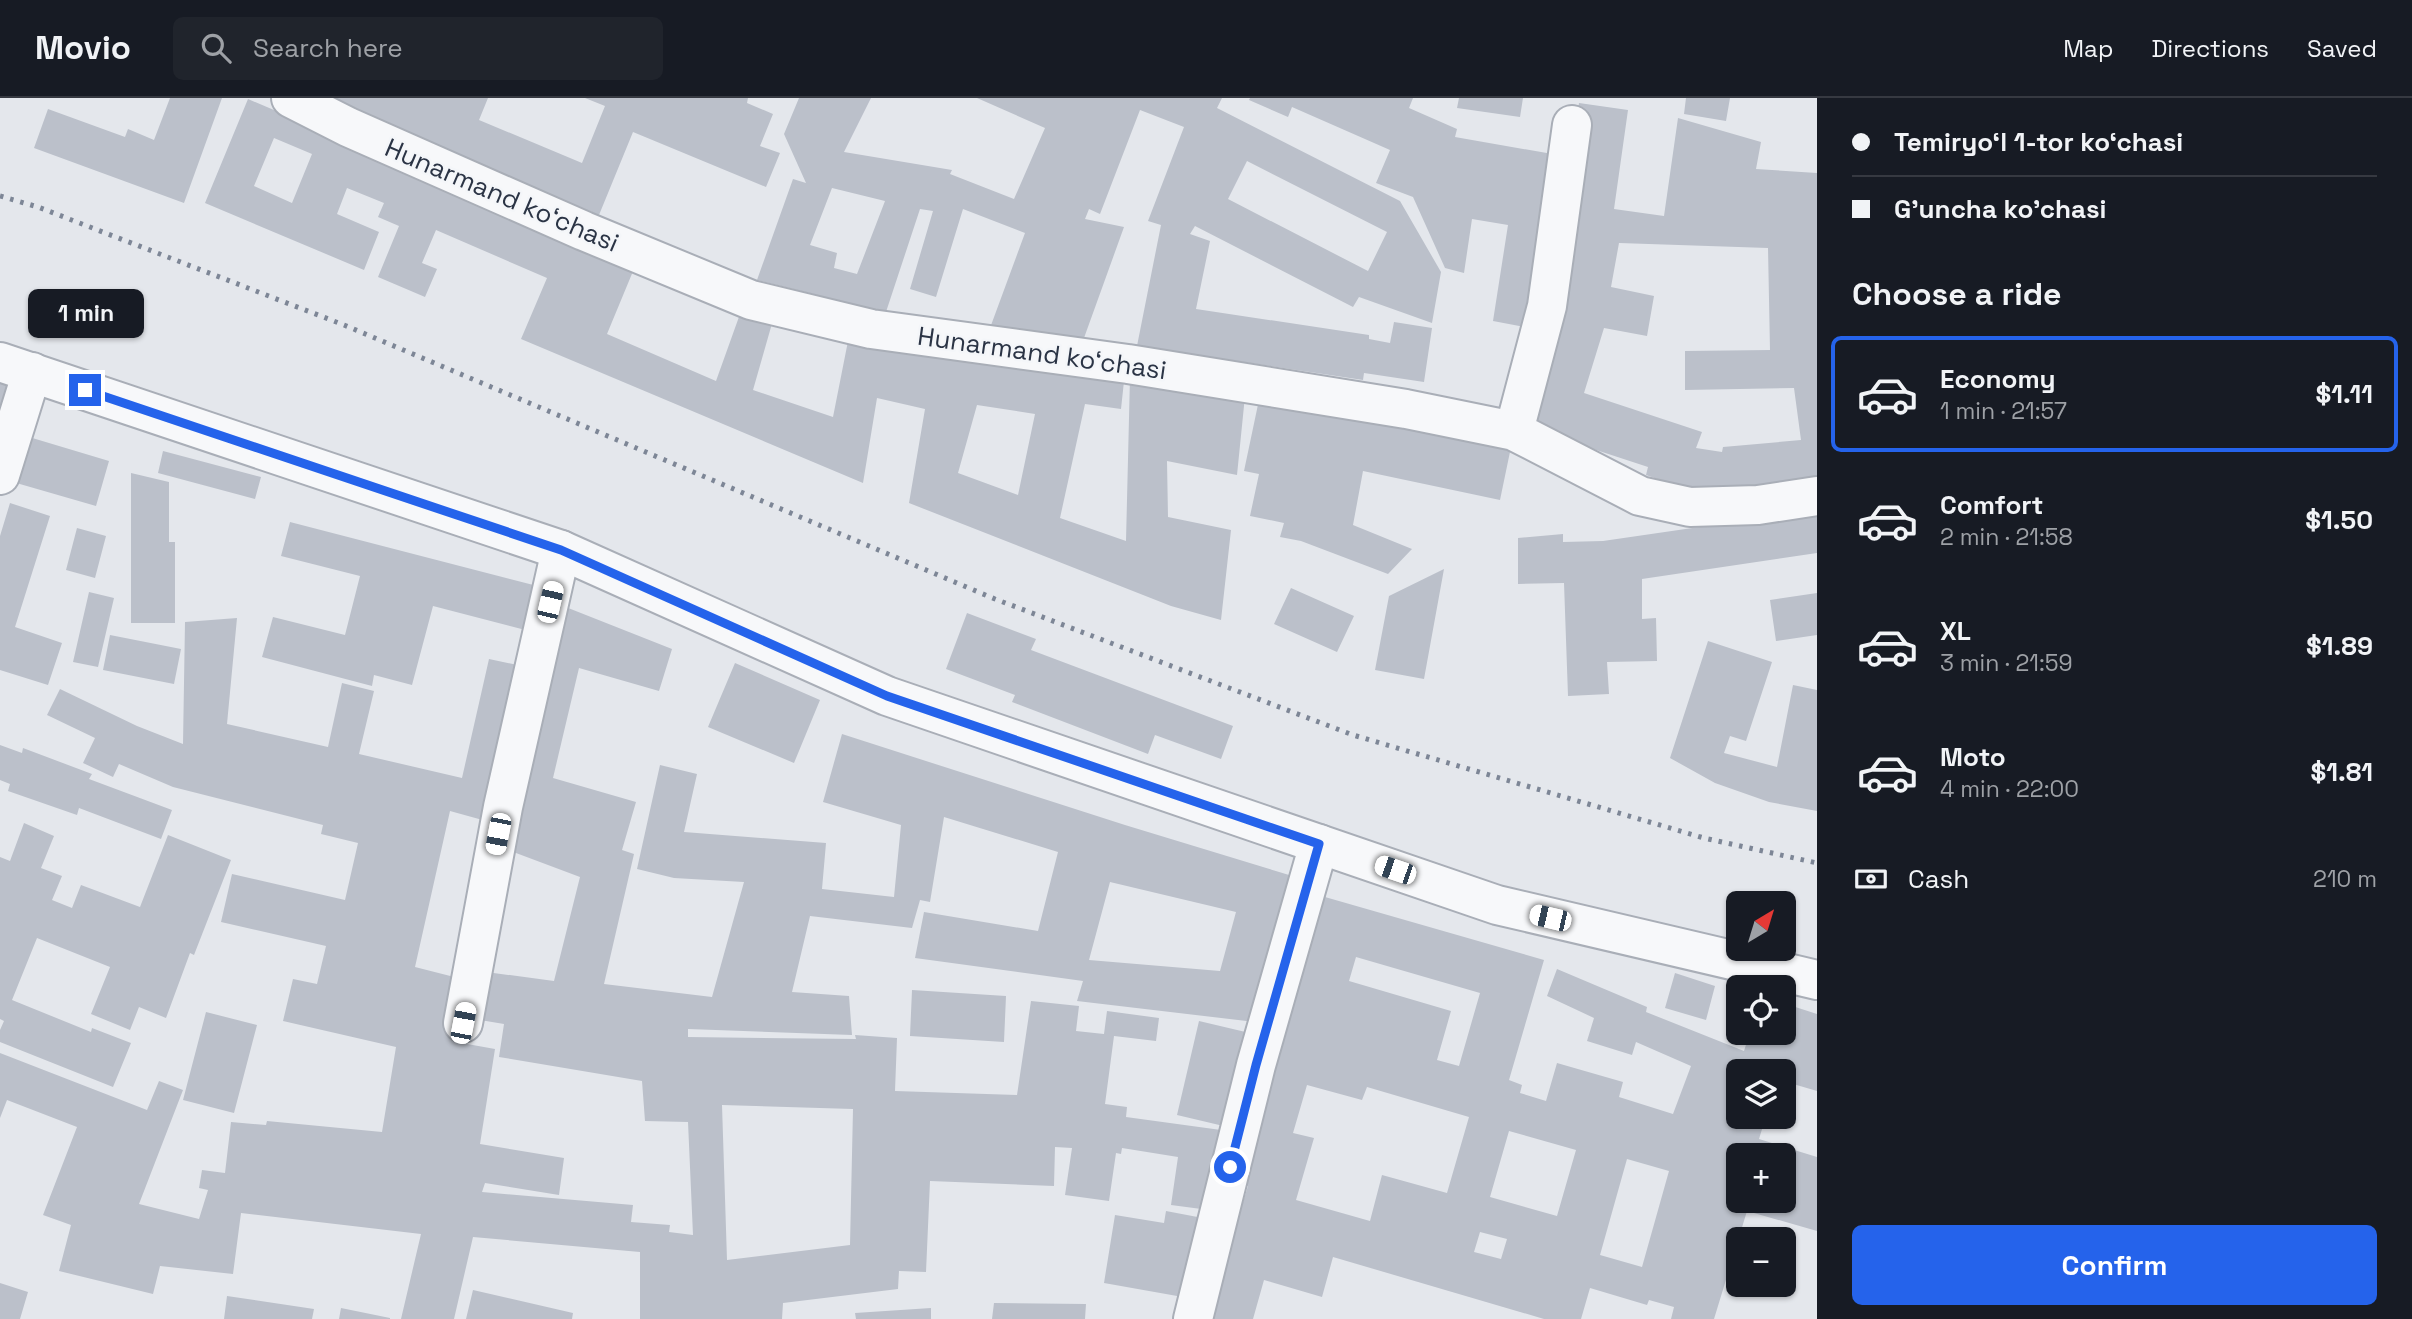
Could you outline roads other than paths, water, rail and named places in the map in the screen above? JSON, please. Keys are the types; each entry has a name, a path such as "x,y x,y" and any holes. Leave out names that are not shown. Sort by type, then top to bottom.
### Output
{"street":[{"name":"Hunarmand koʻchasi","path":"291,98 348,127 584,231 751,300 871,329 1154,369 1406,409 1514,431 1640,496 1689,507 1758,505 1817,496"},
{"path":"1514,431 1547,306 1572,125"},
{"path":"0,475 16,367 561,550 887,696 1497,905 1817,980"},
{"path":"463,1023 503,807 561,550"},
{"path":"1193,1319 1256,1065 1319,844"}],"railway":[{"path":"0,196 38,207 344,325 995,599 1353,735 1704,838 1817,863"}]}
